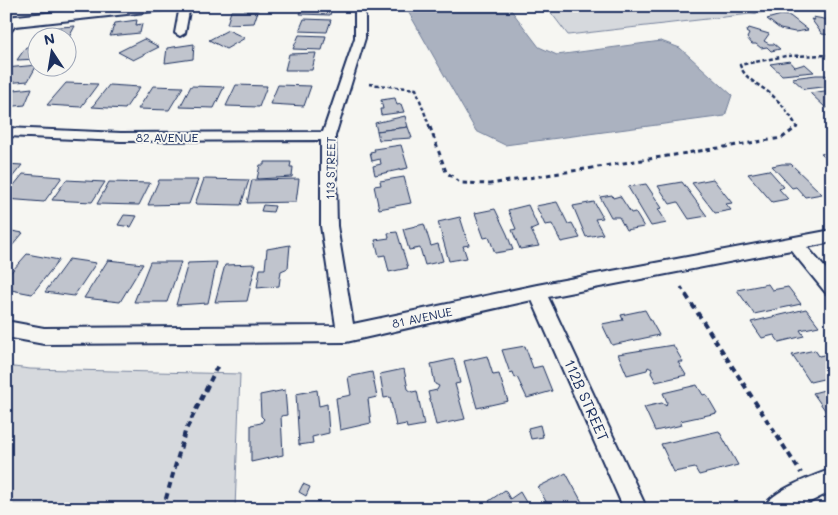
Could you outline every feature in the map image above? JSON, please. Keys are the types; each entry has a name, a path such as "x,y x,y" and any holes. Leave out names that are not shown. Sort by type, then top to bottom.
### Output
{"street":[{"path":"9,25 164,6"},
{"path":"180,33 184,6"},
{"name":"113 STREET","path":"346,334 329,226 328,136 360,38 360,6"},
{"name":"82 AVENUE","path":"6,132 121,137 328,136"},
{"name":"81 AVENUE","path":"6,329 44,336 346,334 537,292 832,236"},
{"path":"794,243 832,288"},
{"name":"112B STREET","path":"537,292 636,509"},
{"path":"774,509 811,488 832,480"}],"path":[{"path":"369,84 416,89 446,172 461,183 490,184 782,138 797,128 788,110 768,90 743,75 740,65 768,58 805,54 832,55"},
{"path":"681,287 811,488"},
{"path":"163,509 185,432 218,365"}],"shaded area":[{"path":"405,6 508,6 539,47 557,55 661,41 680,48 732,95 725,116 505,145 476,131"},
{"path":"546,6 820,6 568,35"},
{"path":"6,366 30,369 240,374 235,509 6,509"}],"building":[{"path":"303,6 332,6 330,15 300,14"},
{"path":"231,11 258,11 254,23 227,24"},
{"path":"781,15 790,16 808,30 795,32 780,29 767,19"},
{"path":"813,17 829,20 832,24 830,28 832,35 822,34 811,19 815,20"},
{"path":"304,19 331,20 327,32 299,31"},
{"path":"137,20 136,25 142,24 140,33 110,36 115,23"},
{"path":"75,26 74,28 46,28"},
{"path":"749,28 769,34 764,41 774,44 780,49 771,51 767,47 761,48 756,44 752,44 747,38 749,34 746,32"},
{"path":"228,30 245,38 226,49 209,40"},
{"path":"299,35 326,36 322,50 293,49"},
{"path":"144,39 159,47 133,60 118,52"},
{"path":"194,44 193,59 165,63 167,48"},
{"path":"26,47 28,47 28,59 17,60"},
{"path":"316,53 312,70 285,70 289,54"},
{"path":"790,61 795,67 805,64 814,72 782,75 770,64"},
{"path":"28,66 28,78 30,78 28,81 6,83 6,68"},
{"path":"826,75 832,80 832,86 804,89 792,78"},
{"path":"66,83 98,84 81,107 47,105"},
{"path":"109,85 140,87 125,109 92,107"},
{"path":"236,85 267,86 259,107 226,106"},
{"path":"278,85 311,86 304,106 270,104"},
{"path":"153,86 183,87 169,110 138,109"},
{"path":"191,86 224,87 214,108 180,107"},
{"path":"32,88 25,105 6,107 6,91"},
{"path":"832,90 832,107 826,108 810,93"},
{"path":"395,98 397,105 401,104 404,112 381,115 380,109 383,109 381,100"},
{"path":"405,116 408,127 377,131 375,123"},
{"path":"408,127 412,138 379,140 377,131"},
{"path":"401,145 408,168 375,175 373,166 381,164 380,159 372,161 370,152 375,151 374,149"},
{"path":"832,152 832,164 821,154"},
{"path":"264,162 291,162 290,167 293,167 292,177 257,179 260,165 264,165"},
{"path":"6,164 22,165 6,185"},
{"path":"791,164 822,194 805,197 796,187 792,188 772,166"},
{"path":"769,170 784,187 779,189 788,199 772,202 748,174"},
{"path":"23,174 62,177 44,202 6,199 6,195"},
{"path":"404,177 411,203 379,209 374,186 381,185 380,181"},
{"path":"204,179 249,180 241,205 195,204"},
{"path":"299,179 296,202 247,203 252,180"},
{"path":"713,179 732,203 726,204 731,210 715,213 692,183"},
{"path":"66,180 105,182 92,202 52,200"},
{"path":"159,180 198,180 189,204 148,205"},
{"path":"109,182 150,183 139,205 97,204"},
{"path":"682,182 707,216 689,219 678,202 670,204 658,186"},
{"path":"646,184 662,208 658,209 667,223 651,226 628,187"},
{"path":"612,195 613,198 620,196 631,213 635,212 644,227 626,230 619,217 611,217 600,197"},
{"path":"557,202 568,224 572,223 580,238 561,242 552,224 545,225 536,206"},
{"path":"594,202 603,218 595,219 603,234 586,237 573,206"},
{"path":"263,205 275,206 273,212 261,211"},
{"path":"528,205 538,227 531,230 539,246 520,249 512,230 516,229 508,210"},
{"path":"495,209 513,250 495,253 489,237 484,238 475,213"},
{"path":"124,215 137,216 131,227 118,225"},
{"path":"460,217 469,245 463,246 467,258 449,261 438,222"},
{"path":"424,224 431,246 438,244 443,261 425,265 420,248 409,250 403,229"},
{"path":"6,230 23,233 6,253"},
{"path":"397,232 408,268 389,272 385,255 379,256 375,240 389,238 388,233"},
{"path":"290,245 288,268 281,271 279,286 257,288 260,269 265,269 267,249"},
{"path":"27,254 59,260 32,294 6,289 6,278"},
{"path":"69,259 96,263 74,296 45,292"},
{"path":"108,260 143,264 120,302 84,298"},
{"path":"150,262 181,262 167,302 134,302"},
{"path":"217,262 208,303 176,305 188,263"},
{"path":"256,264 247,301 215,302 225,265"},
{"path":"768,284 772,290 788,287 801,304 754,314 737,290"},
{"path":"806,309 819,326 800,330 804,336 779,342 774,335 762,338 751,322"},
{"path":"645,310 659,335 612,345 602,324 623,320 621,315"},
{"path":"673,345 683,362 678,362 686,375 656,382 651,373 652,369 648,367 647,370 627,375 618,354"},
{"path":"525,346 533,368 542,366 552,391 527,398 517,377 515,378 513,372 510,373 502,350"},
{"path":"815,350 819,356 832,353 832,377 810,382 792,355"},
{"path":"487,356 493,375 499,374 508,401 477,408 464,361"},
{"path":"454,359 460,383 455,384 465,419 436,425 428,392 437,390 439,386 435,384 431,364"},
{"path":"404,369 408,389 412,392 417,391 424,425 407,428 406,424 396,426 390,397 384,398 380,374"},
{"path":"372,372 377,397 368,399 371,423 340,430 336,398 351,395 348,377"},
{"path":"697,385 703,395 706,394 717,413 680,421 682,425 655,431 644,407 662,403 666,406 667,402 663,393"},
{"path":"832,388 832,420 813,393"},
{"path":"285,390 287,415 281,416 283,455 251,462 251,425 261,423 264,419 261,416 260,395"},
{"path":"317,390 319,406 327,404 329,433 312,437 313,443 299,445 296,394"},
{"path":"540,425 543,437 531,439 528,428"},
{"path":"719,431 738,465 699,475 695,468 674,472 661,444"},
{"path":"566,473 583,504 578,507 579,509 550,509 538,487"},
{"path":"303,484 310,487 306,496 299,492"},
{"path":"505,490 510,499 520,492 530,509 492,509 489,501"}]}
